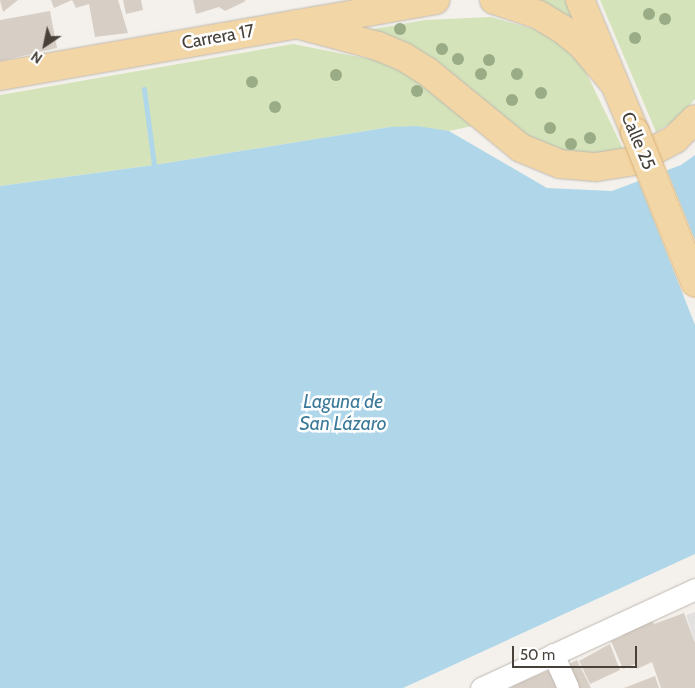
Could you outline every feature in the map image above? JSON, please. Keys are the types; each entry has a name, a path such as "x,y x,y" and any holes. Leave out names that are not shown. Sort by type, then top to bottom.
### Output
{"main road":[{"name":"Carrera 17","path":"0,76 436,0"},
{"path":"494,0 539,15 561,28 580,44 613,82"},
{"name":"Calle 25","path":"580,0 695,282"},
{"path":"296,24 378,46 404,57 428,72 521,148 560,164 596,168 634,161 675,139 695,120"}],"street":[{"path":"481,688 695,589"},
{"path":"553,654 568,688"}],"green space":[{"path":"531,0 567,0 578,27"},
{"path":"600,0 695,0 695,99 676,120 656,132"},
{"path":"491,17 534,29 562,44 583,66 626,155 586,160 542,147 357,32 425,20"},
{"path":"293,44 405,66 477,125 449,131 390,127 154,165 0,186 0,95"}],"shaded area":[{"path":"695,612 695,642 686,615"}],"water":[{"name":"Laguna de San Lázaro","path":"417,126 449,131 547,188 612,191 681,165 695,155 695,554 403,688 0,688 0,186 154,165 390,127"}],"pier":[{"path":"666,168 695,240 695,325 638,180"}],"building":[{"path":"0,0 18,0 3,12"},
{"path":"51,0 72,0 54,8"},
{"path":"72,0 118,0 128,33 95,37 89,4 76,8"},
{"path":"123,0 141,0 143,10 126,14"},
{"path":"193,0 246,1 225,11 219,7 196,14"},
{"path":"50,11 57,48 0,61 0,20"},
{"path":"684,613 695,643 695,688 661,688 652,662 637,669 635,664 623,669 611,641 623,636 621,633 652,621 654,624"},
{"path":"610,644 620,670 590,684 579,661"},
{"path":"577,660 591,688 572,688 562,668"},
{"path":"550,670 558,688 510,688 517,684"},
{"path":"655,676 659,688 624,688"}],"waterway":[{"path":"144,89 154,165"}]}
